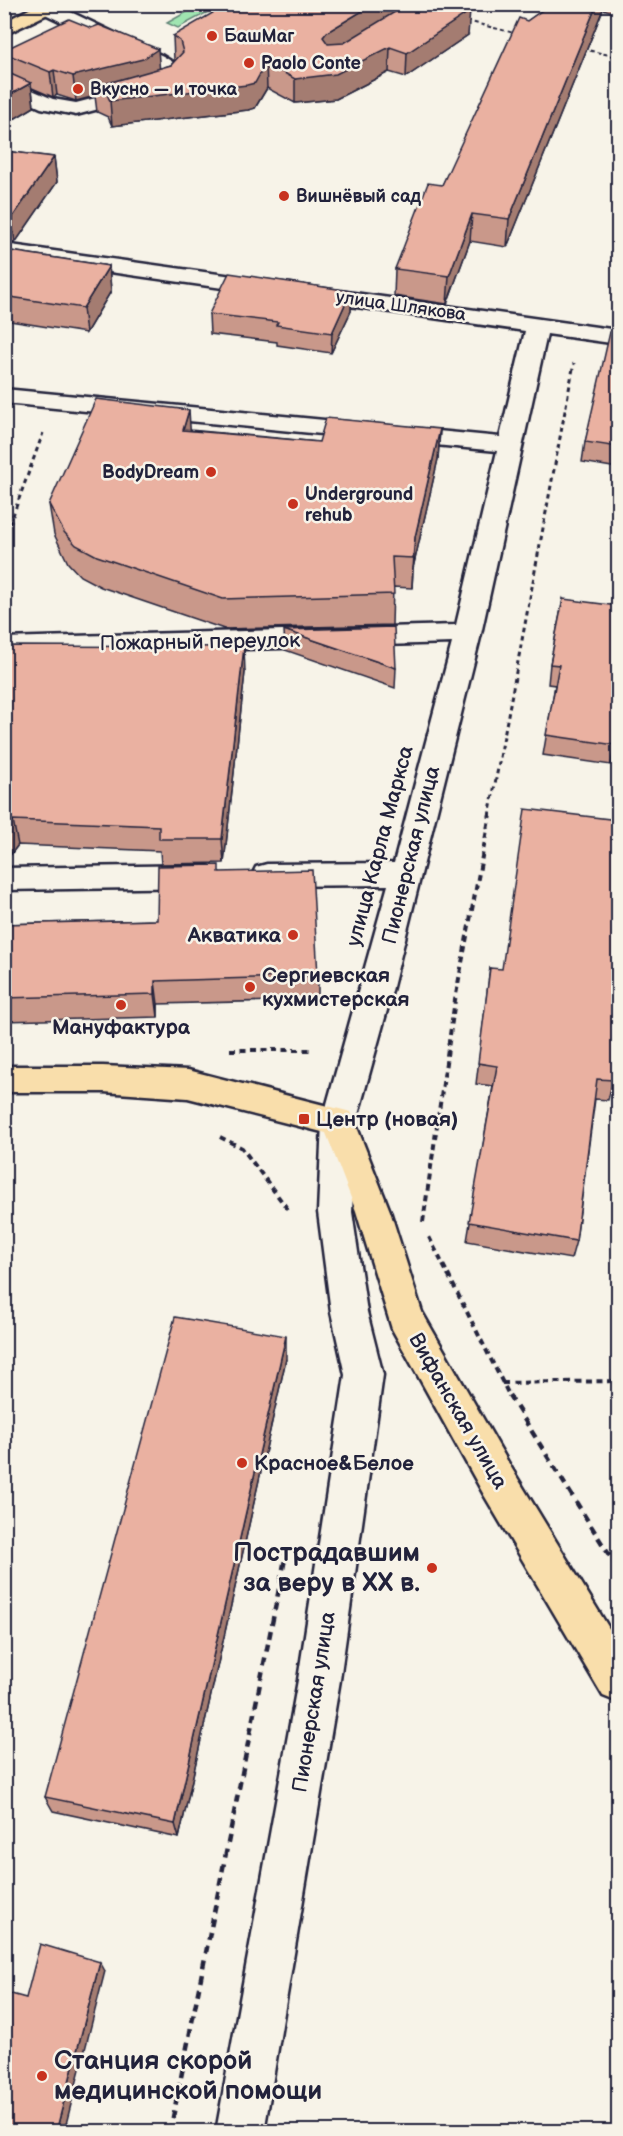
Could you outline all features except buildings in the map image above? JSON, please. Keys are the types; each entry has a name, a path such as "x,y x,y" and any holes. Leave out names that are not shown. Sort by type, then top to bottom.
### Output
{"main road":[{"path":"4,30 50,6"},
{"path":"4,1079 103,1079 188,1084 339,1122"},
{"name":"Вифанская улица","path":"339,1122 373,1211 405,1317 498,1482 618,1681"}],"street":[{"path":"4,84 48,104 76,109 153,89 165,84 172,77 172,70 156,60 50,6"},
{"name":"улица Шлякова","path":"4,250 618,337"},
{"name":"Пионерская улица","path":"240,2132 318,1680 364,1375 349,1312 335,1212 339,1122 374,1003 468,634 537,326"},
{"path":"4,396 509,445"},
{"name":"Пожарный переулок","path":"4,647 468,634"},
{"path":"4,879 406,874"}],"path":[{"path":"466,21 518,34"},
{"path":"581,48 618,57"},
{"path":"423,1224 455,1000 576,354"},
{"path":"4,540 55,401"},
{"path":"221,1050 322,1050"},
{"path":"428,1234 501,1383 618,1569"},
{"path":"501,1383 618,1381"},
{"path":"170,2132 290,1538"}],"green space":[{"path":"201,4 221,5 178,28 167,23"}],"place":[{"name":"БашМаг","path":"212,36"},
{"name":"Paolo Conte","path":"249,63"},
{"name":"Вкусно — и точка","path":"78,89"},
{"name":"Вишнёвый сад","path":"284,196"},
{"name":"BodyDream","path":"211,472"},
{"name":"Underground rehub","path":"293,504"},
{"name":"Акватика","path":"293,935"},
{"name":"Сергиевская кухмистерская","path":"250,987"},
{"name":"Мануфактура","path":"121,1005"},
{"name":"Центр (новая)","path":"304,1119"},
{"name":"Красное&Белое","path":"242,1463"},
{"name":"Пострадавшим за веру в XX в.","path":"432,1568"},
{"name":"Станция скорой медицинской помощи","path":"42,2076"}]}
